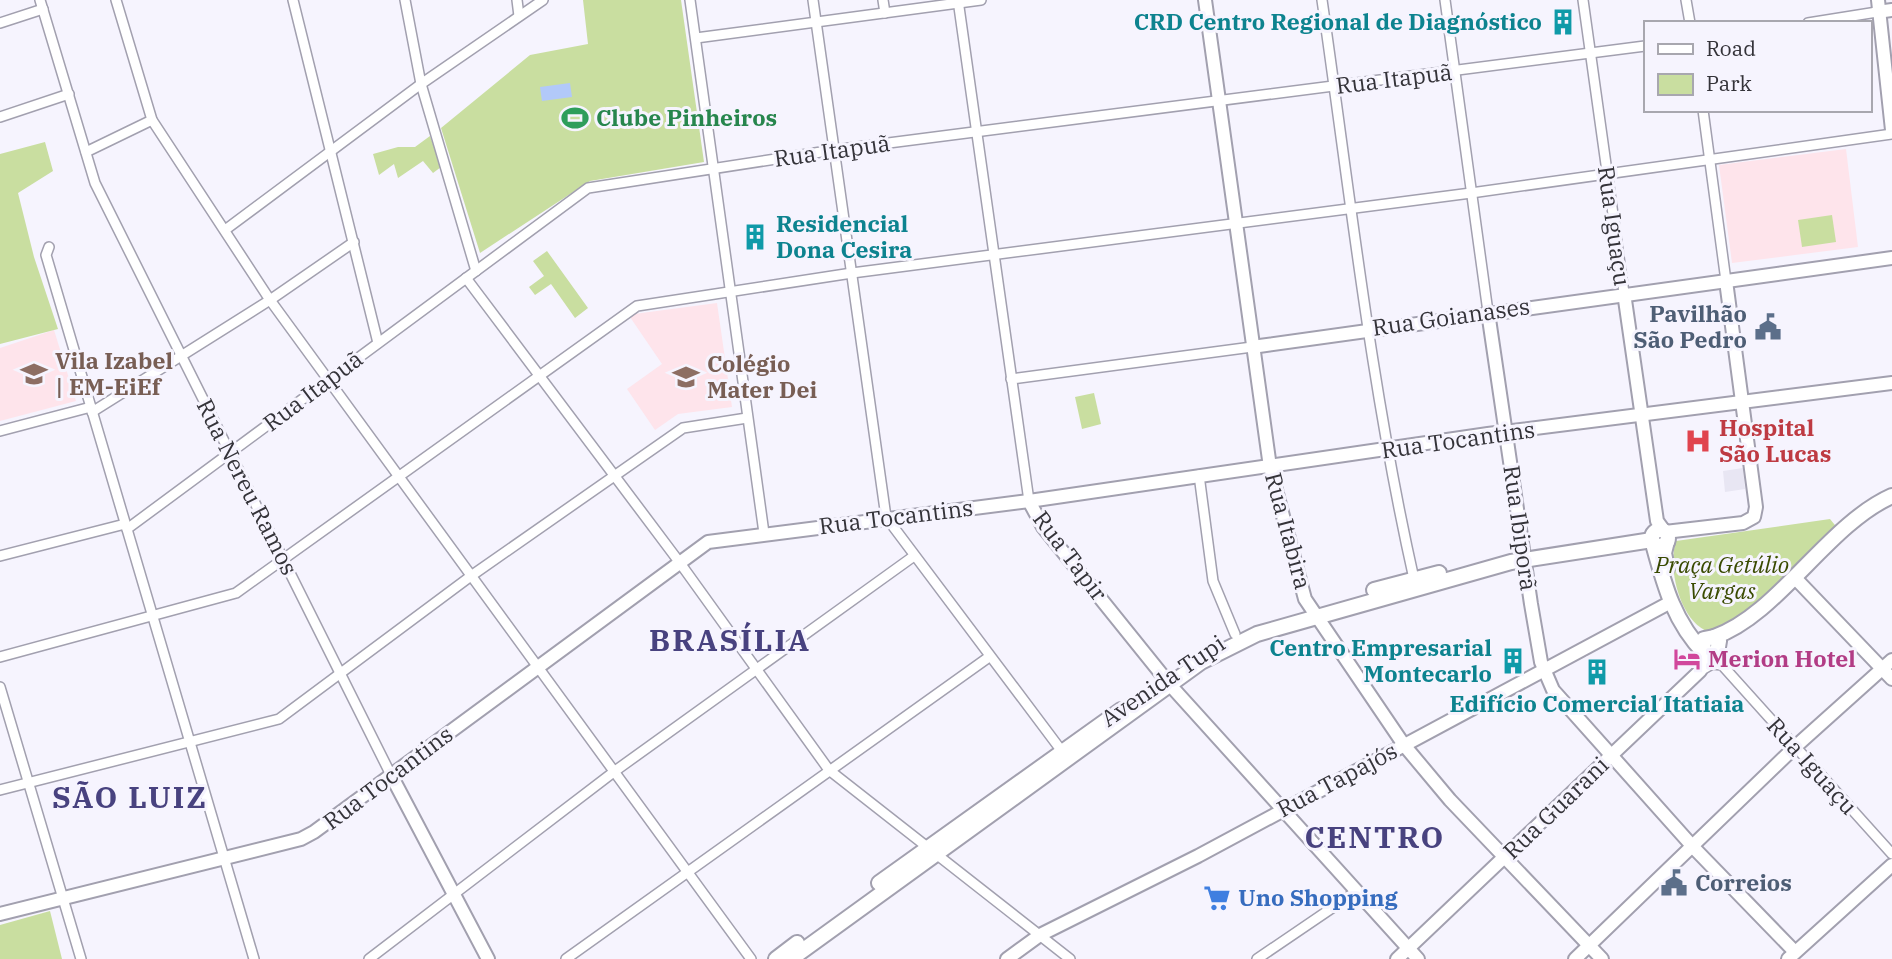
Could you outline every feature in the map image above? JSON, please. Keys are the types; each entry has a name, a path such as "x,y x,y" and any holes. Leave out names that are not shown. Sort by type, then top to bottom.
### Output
{"main road":[{"path":"1716,647 1860,516 1892,496"},
{"path":"1716,647 1798,581 1868,517 1882,507 1892,504"},
{"name":"Avenida Tupi","path":"791,959 1061,750 1235,642 1313,612 1414,579 1525,554 1659,537"},
{"name":"Rua Iguaçu","path":"1659,537 1669,603 1679,622 1703,652"},
{"name":"Rua Iguaçu","path":"1659,537 1679,608 1696,629 1716,647"},
{"name":"Avenida Tupi","path":"776,959 1235,634 1525,554"},
{"path":"1703,652 1702,641 1716,647"}],"street":[{"path":"116,0 152,120 270,300 326,381 688,869 751,959"},
{"path":"293,0 378,343"},
{"path":"405,0 421,84 476,271"},
{"path":"517,0 519,16"},
{"path":"225,230 421,84 543,0"},
{"path":"690,0 764,533"},
{"path":"813,0 886,517 1061,750"},
{"path":"883,0 885,13"},
{"path":"696,38 981,0"},
{"name":"Rua Itabira","path":"1205,0 1270,467 1313,612 1404,745 1450,800 1506,855 1602,959"},
{"path":"1322,0 1368,329 1414,579"},
{"name":"Rua Ibiporã","path":"1445,0 1505,432 1531,604 1544,669 1553,690 1693,848 1795,957"},
{"name":"Rua Iguaçu","path":"1583,0 1659,537"},
{"path":"1686,0 1690,21"},
{"name":"Rua Tapir","path":"958,2 1029,501 1043,527 1169,682 1418,959"},
{"path":"0,23 42,5"},
{"name":"Rua Nereu Ramos","path":"42,5 95,183 229,454 343,673 391,775 488,959"},
{"path":"1816,21 1878,6 1892,10"},
{"path":"0,657 236,593 637,306 852,273 1471,193 1892,132 1878,6"},
{"name":"Rua Itapuã","path":"0,556 126,526 229,454 588,188 834,150 1644,46"},
{"path":"0,117 69,94"},
{"path":"1659,537 1743,523 1754,517 1756,507 1703,112"},
{"path":"86,152 152,120"},
{"path":"0,431 91,410 181,357 354,242"},
{"path":"49,247 46,255 254,959"},
{"name":"Rua Goianases","path":"1011,379 1892,258"},
{"path":"466,278 680,563 829,770 1070,959"},
{"name":"Rua Tocantins","path":"0,914 224,856 301,839 708,541 1029,501 1505,432 1641,417 1892,383"},
{"path":"0,790 279,719 471,576 682,428 747,418"},
{"path":"1199,475 1213,581 1235,634"},
{"path":"369,959 615,771 914,556"},
{"path":"1798,581 1887,664 1892,679"},
{"name":"Rua Tapajós","path":"1007,959 1040,935 1198,856 1669,603"},
{"path":"1700,671 1712,664 1716,647"},
{"name":"Rua Iguaçu","path":"1716,647 1795,747 1892,854"},
{"path":"1700,671 1704,662 1703,652"},
{"path":"566,959 688,869 989,657"},
{"path":"1575,959 1795,747 1887,664"},
{"name":"Rua Guarani","path":"1397,959 1700,671"},
{"path":"0,687 81,959"},
{"path":"1795,957 1892,865"},
{"path":"1257,959 1357,891"}],"shaded area":[{"path":"1846,149 1858,247 1732,263 1719,165"},
{"name":"Colégio Mater Dei","path":"717,303 732,407 678,414 655,430 627,389 662,364 630,317 634,314"},
{"name":"Vila Izabel | EM-EiEf","path":"54,330 76,401 0,421 0,348"},
{"path":"1743,468 1745,489 1725,492 1723,471"}],"green space":[{"name":"Clube Pinheiros","path":"583,0 681,0 704,162 590,181 480,253 441,128 530,55 588,44"},
{"path":"430,136 441,167 433,173 423,161 398,178 394,164 379,175 373,154 398,147 415,147"},
{"path":"45,142 53,171 18,193 34,257 58,329 0,344 0,154"},
{"path":"1832,215 1836,242 1802,247 1798,220"},
{"path":"547,251 588,308 575,318 551,284 535,295 529,287 544,276 533,261"},
{"path":"1094,393 1101,424 1082,429 1075,397"},
{"name":"Praça Getúlio Vargas","path":"1830,519 1839,530 1739,622 1709,632 1690,617 1683,606 1675,579 1673,565 1676,541"},
{"path":"50,911 62,959 0,959 0,925"}],"water":[{"path":"570,83 572,97 542,101 540,87"}],"place":[{"name":"CRD Centro Regional de Diagnóstico","path":"1563,22"},
{"name":"Clube Pinheiros","path":"575,118"},
{"name":"Residencial Dona Cesira","path":"755,237"},
{"name":"Pavilhão São Pedro","path":"1768,327"},
{"name":"Vila Izabel | EM-EiEf","path":"34,374"},
{"name":"Colégio Mater Dei","path":"686,377"},
{"name":"Hospital São Lucas","path":"1698,441"},
{"name":"Merion Hotel","path":"1687,659"},
{"name":"Centro Empresarial Montecarlo","path":"1513,661"},
{"name":"Edifício Comercial Itatiaia","path":"1597,672"},
{"name":"Correios","path":"1674,883"},
{"name":"Uno Shopping","path":"1217,898"}],"district":[{"name":"BRASÍLIA","path":"730,641"},
{"name":"SÃO LUIZ","path":"130,798"},
{"name":"CENTRO","path":"1375,838"}]}
